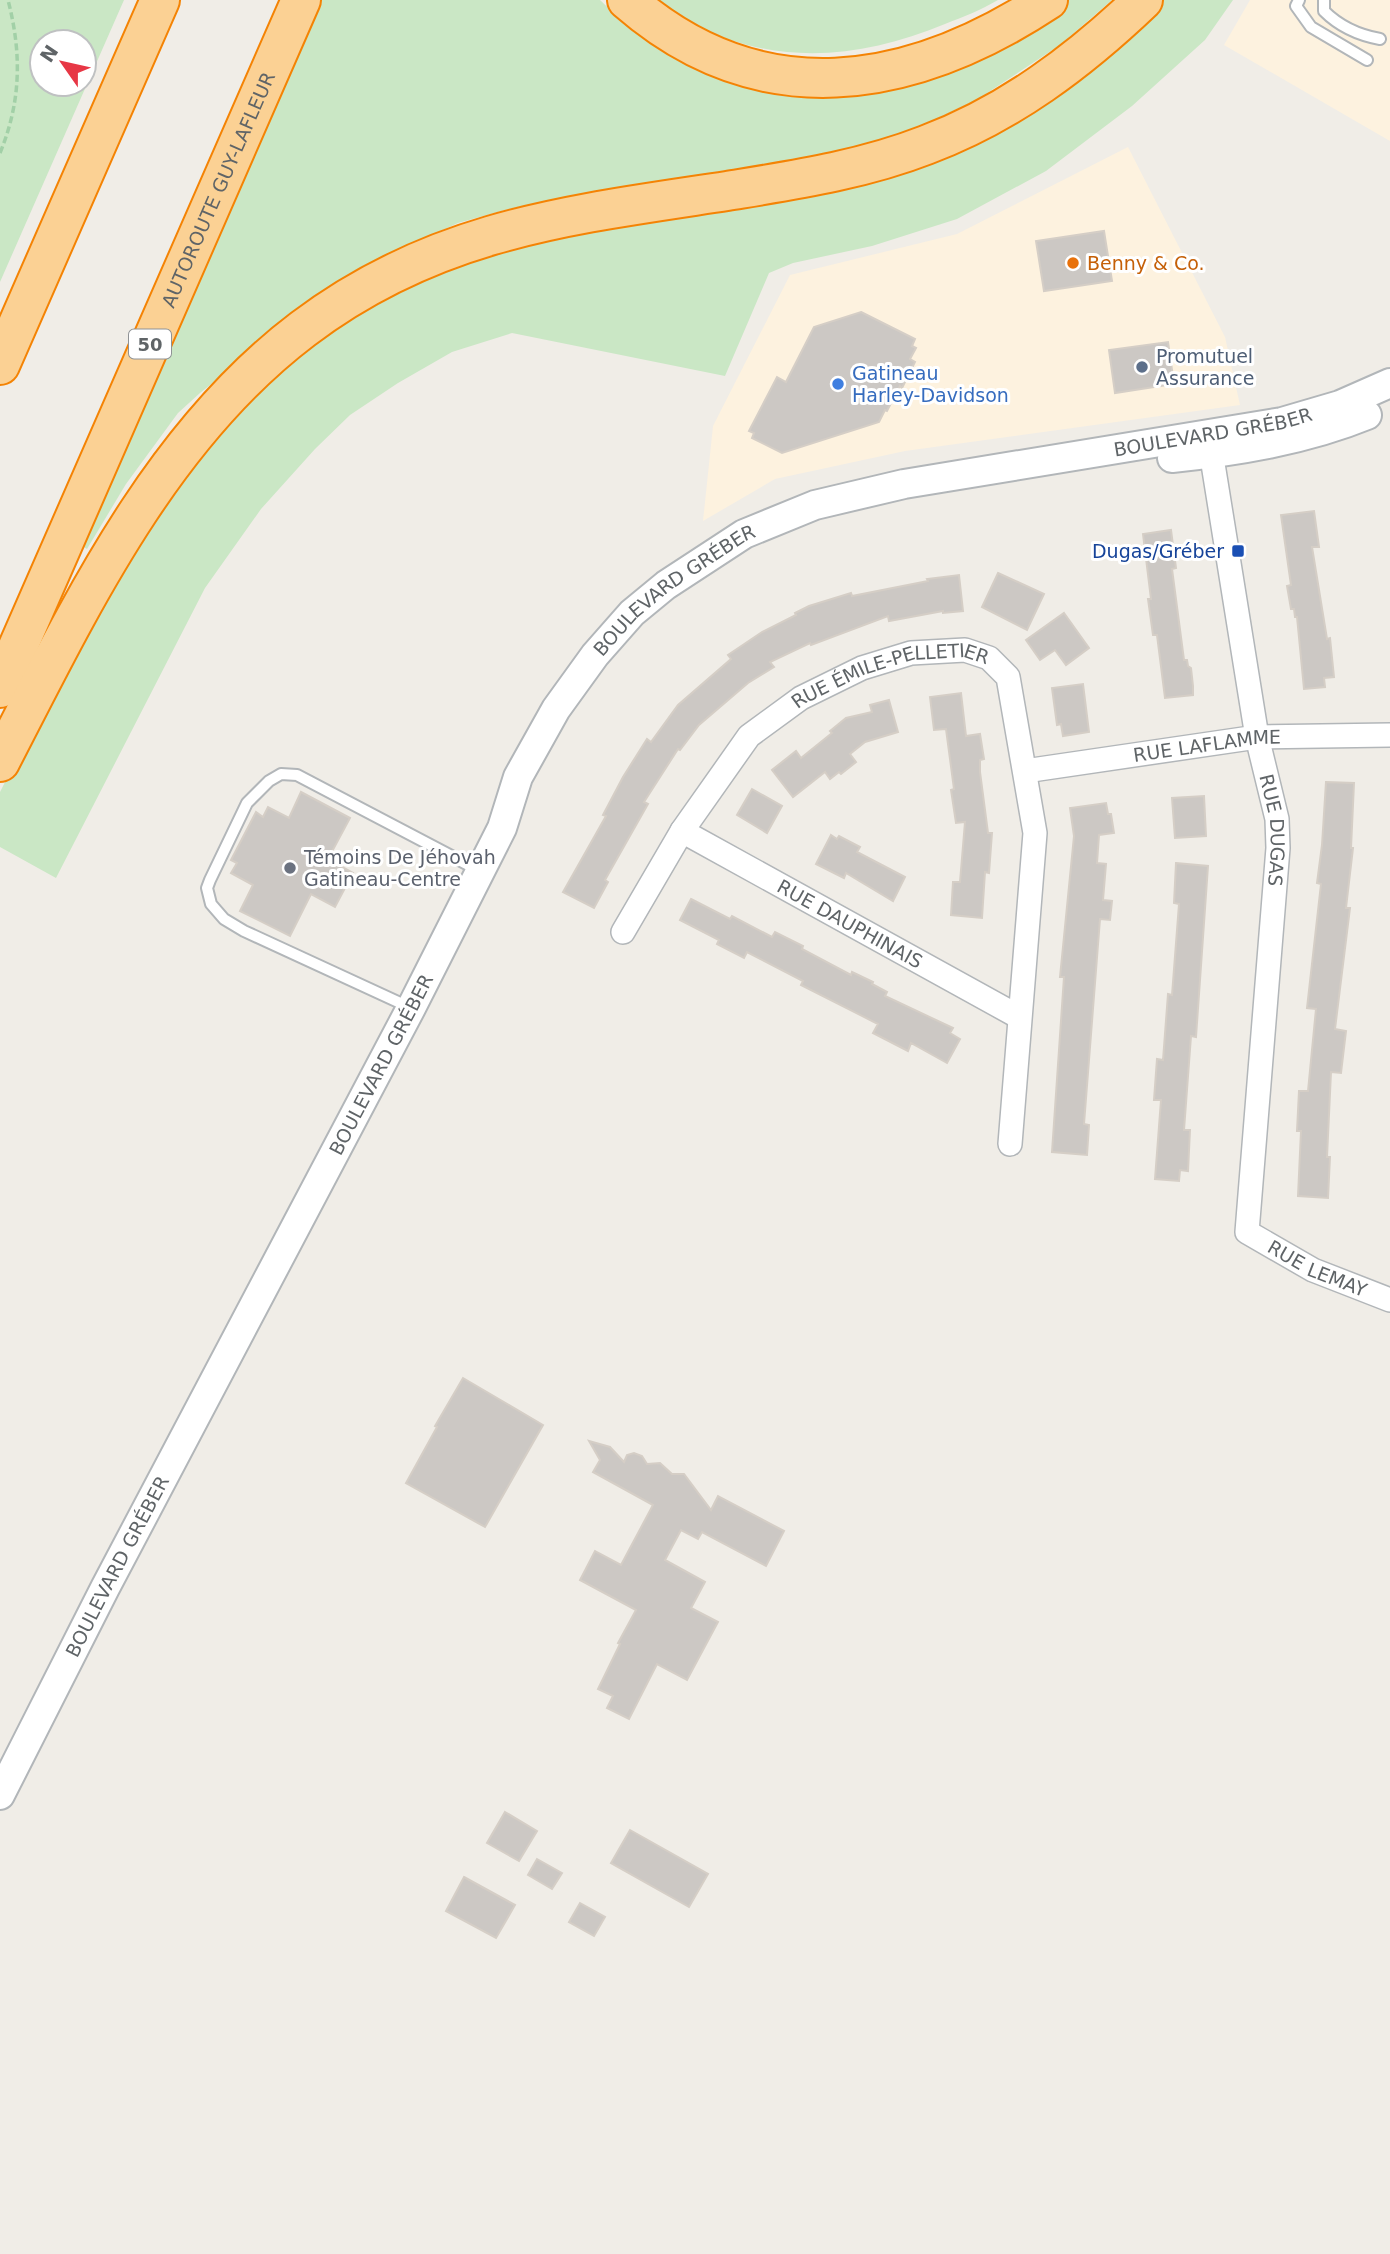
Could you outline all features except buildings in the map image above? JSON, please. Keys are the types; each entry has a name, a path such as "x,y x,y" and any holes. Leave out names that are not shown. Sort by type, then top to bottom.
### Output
{"highway":[{"path":"0,365 160,0"},
{"name":"AUTOROUTE GUY-LAFLEUR","path":"0,688 301,0"},
{"path":"627,0 677,37 729,63 784,76 830,79 887,72 946,54 1003,27 1048,0"},
{"path":"0,762 81,608 173,463 228,397 264,361 303,328 335,306 413,263 464,242 521,225 823,174 925,146 998,111 1045,82 1082,55 1143,0"}],"street":[{"name":"BOULEVARD GRÉBER","path":"1210,444 1340,405 1390,383"},
{"name":"BOULEVARD GRÉBER","path":"0,1796 105,1588 411,1008 502,828 518,777 555,709 595,655 632,613 666,585 744,534 815,505 904,484 1325,430 1390,404"},
{"name":"RUE DUGAS","path":"1210,444 1257,737 1277,819 1278,848 1247,1232"},
{"name":"RUE ÉMILE-PELLETIER","path":"623,932 682,831 749,736 801,698 862,668 911,653 965,650 989,658 1008,677 1035,833 1010,1144"},
{"name":"RUE LAFLAMME","path":"1025,771 1257,737 1390,735"},
{"name":"RUE DAUPHINAIS","path":"682,831 1019,1017"},
{"name":"RUE LEMAY","path":"1247,1232 1312,1270 1390,1300"}],"lane":[{"path":"1299,0 1296,6 1311,27 1367,60"},
{"path":"1324,0 1324,11 1334,21 1361,36 1380,39"},
{"path":"411,1008 244,931 218,914 211,904 207,888 247,803 269,781 281,774 297,775 480,871"}],"path":[{"path":"0,153 9,131 16,100 16,45 8,0"}],"shaded area":[{"path":"1250,0 1390,0 1390,141 1224,45"},
{"path":"1128,147 1225,337 1240,405 905,451 775,479 703,521 713,426 790,275 957,234"}],"green space":[{"path":"0,0 124,0 98,59 98,28 28,28 28,98 81,98 0,282"},
{"path":"320,0 600,0 630,29 679,60 737,82 800,89 1063,0 1112,0 1060,45 978,99 889,138 785,164 562,198 505,210 458,223 373,262 334,286 178,413 126,484 87,549 81,545"},
{"path":"657,0 998,0 914,36 852,50 821,53 759,48 728,39 692,23"},
{"path":"1164,0 1233,0 1205,40 1132,106 1046,171 957,219 872,246 793,263 769,273 725,376 512,333 452,352 350,415 261,509 205,588 56,878 0,847 0,792 58,677 175,485 279,367 370,301 535,236 779,201 1133,35"}],"place":[{"name":"Benny & Co.","path":"1073,263"},
{"name":"Promutuel Assurance","path":"1142,367"},
{"name":"Gatineau Harley-Davidson","path":"838,384"},
{"name":"Dugas/Gréber","path":"1238,551"},
{"name":"Témoins De Jéhovah Gatineau-Centre","path":"290,868"}]}
